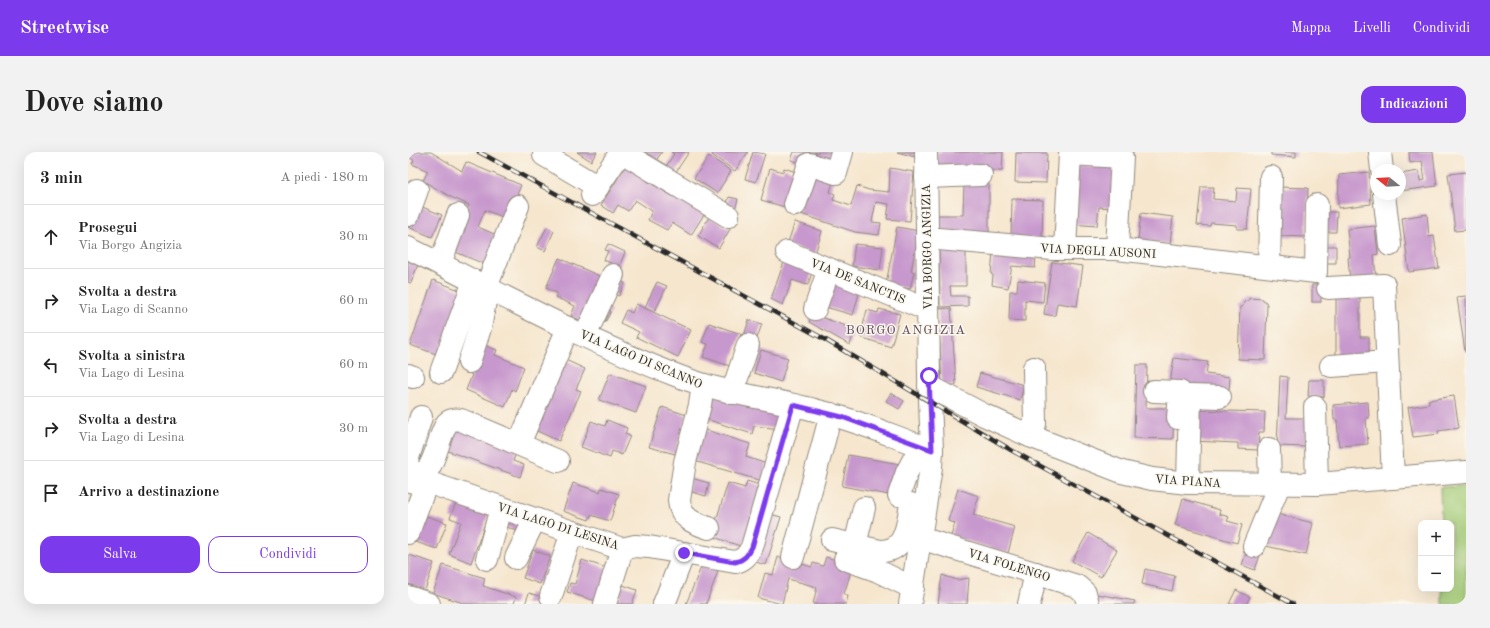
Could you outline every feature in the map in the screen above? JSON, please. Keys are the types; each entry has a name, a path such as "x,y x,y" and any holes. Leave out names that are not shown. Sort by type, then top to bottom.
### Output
{"street":[{"path":"546,152 544,154 595,191 622,152 728,216"},
{"path":"795,205 808,164 836,173 842,152"},
{"name":"VIA BORGO ANGIZIA","path":"911,596 931,467 922,450 929,386 926,152"},
{"path":"1380,152 1381,164"},
{"path":"1059,248 1070,154 1122,157 1117,249"},
{"path":"1057,157 1059,248"},
{"path":"926,177 981,175"},
{"path":"1269,266 1271,177"},
{"path":"408,215 417,190"},
{"path":"1385,200 1390,245"},
{"path":"1317,205 1322,280"},
{"path":"441,372 480,284 518,206"},
{"path":"440,264 458,215"},
{"name":"VIA DEGLI AUSONI","path":"927,238 1059,248 1117,249 1269,266 1322,280 1384,285 1387,362"},
{"name":"VIA LAGO DI SCANNO","path":"408,248 576,332 667,372 703,385 732,393 831,414 864,425 922,450"},
{"name":"VIA DE SANCTIS","path":"787,252 928,310"},
{"path":"815,309 829,269"},
{"path":"519,444 576,332 613,275"},
{"path":"469,362 480,328 480,284"},
{"path":"732,393 748,345"},
{"path":"1332,366 1387,362 1393,478"},
{"path":"1030,436 1035,424 1034,368"},
{"path":"703,385 700,404 685,462 679,500 681,511 687,519 709,528"},
{"name":"VIA PIANA","path":"929,386 984,415 1030,436 1122,472 1152,479 1181,482 1275,485 1317,484 1466,472"},
{"path":"1154,391 1180,392 1181,482"},
{"path":"1181,482 1190,396 1220,396"},
{"name":"VIA LAGO DI LESINA","path":"416,477 501,508 622,549 642,546 735,562 740,561 746,556 752,547 793,405"},
{"path":"1315,407 1317,484"},
{"path":"793,557 831,414"},
{"path":"408,458 421,417"},
{"path":"408,533 416,477 432,463 444,429 450,420 461,420 558,461"},
{"path":"1254,546 1275,485 1269,449"},
{"path":"899,495 907,472 922,450"},
{"path":"850,552 886,551 894,548 901,542 906,532 915,476 922,450"},
{"path":"487,559 501,508"},
{"path":"850,552 864,508"},
{"path":"516,558 535,519"},
{"path":"551,596 572,532"},
{"name":"VIA FOLENGO","path":"920,538 1077,586 1085,594 1088,604"},
{"path":"832,540 878,571 911,596"},
{"path":"605,604 622,549"},
{"path":"664,604 684,553"},
{"path":"1029,604 1036,573"},
{"path":"408,597 429,604"}],"green space":[{"path":"1466,486 1466,604 1442,604 1442,592 1454,592 1454,520 1441,520 1440,487"}],"building":[{"path":"408,152 431,152 462,171 466,162 521,185 507,219 485,210 478,227 501,237 489,266 453,251 460,225 469,205 451,197 423,181 428,171 412,164 414,160 408,157"},
{"path":"577,152 597,152 591,161"},
{"path":"633,152 662,152 652,166"},
{"path":"671,152 689,152 671,179 662,173 674,154"},
{"path":"714,152 748,152 735,171 712,155"},
{"path":"753,152 765,154 756,182 745,179"},
{"path":"794,152 816,152 813,160 804,164 791,160"},
{"path":"817,152 831,152 828,162 815,158"},
{"path":"897,152 915,152 915,157"},
{"path":"937,152 1003,152 1002,171 936,169"},
{"path":"1271,152 1296,152 1296,157 1271,155"},
{"path":"1409,152 1433,152 1437,186 1406,190 1406,173 1419,171 1420,181 1425,180 1422,161 1410,163"},
{"path":"1016,153 1047,153 1046,183 1015,182"},
{"path":"709,156 731,171 717,193 694,178"},
{"path":"628,162 650,176 647,181 674,197 677,191 705,213 691,235 672,223 667,230 648,220 652,211 635,200 628,211 618,205 613,213 601,205"},
{"path":"1075,165 1114,168 1111,208 1099,207 1097,226 1070,224"},
{"path":"770,168 783,172 784,168 799,173 788,208 761,200"},
{"path":"890,168 914,172 910,221 887,219 889,204 876,202 872,222 881,223 879,235 855,232 798,213 811,171 834,178 830,192 835,194 833,200 851,206 857,186 869,190 889,192"},
{"path":"1369,172 1371,204 1338,208 1339,175"},
{"path":"1466,172 1466,230 1455,231 1448,174"},
{"path":"964,183 989,183 989,236 937,231 938,215 963,215"},
{"path":"1201,187 1214,187 1213,199 1236,201 1237,188 1251,189 1247,229 1237,229 1237,225 1211,223 1210,226 1197,225"},
{"path":"1278,187 1308,188 1306,237 1277,236"},
{"path":"729,197 738,199 734,213 725,210"},
{"path":"1012,199 1043,200 1042,239 1011,238"},
{"path":"415,204 442,215 432,237 408,227 408,221"},
{"path":"1324,212 1337,212 1336,232 1324,232"},
{"path":"1141,213 1173,217 1170,244 1138,240"},
{"path":"1427,214 1429,237 1434,236 1439,268 1409,272 1402,218"},
{"path":"709,217 730,229 719,248 698,236"},
{"path":"795,222 822,231 815,254 787,245"},
{"path":"1375,226 1378,254 1374,255 1376,277 1350,280 1348,258 1350,257 1347,229"},
{"path":"547,227 554,231 545,251 537,247"},
{"path":"897,227 919,231 911,271 914,272 910,289 886,284"},
{"path":"608,244 625,252 619,267 604,260 608,251 605,250"},
{"path":"855,244 883,247 880,270 852,266"},
{"path":"1324,246 1336,246 1336,263 1323,263"},
{"path":"939,250 966,251 966,286 950,286 951,296 968,296 968,306 940,307"},
{"path":"993,251 1036,256 1035,268 1012,266 1008,288 992,285 993,275 991,274"},
{"path":"408,257 419,262 411,283 408,282"},
{"path":"559,258 604,278 584,322 571,316 575,306 555,297 557,293 546,288"},
{"path":"785,259 813,269 808,285 792,280 783,305 771,299"},
{"path":"1052,262 1083,266 1077,306 1057,303 1055,316 1044,314"},
{"path":"614,278 625,283 619,296 607,290"},
{"path":"433,280 462,291 439,355 410,345"},
{"path":"1018,280 1045,283 1043,302 1025,300 1025,321 1009,320 1010,291 1017,291"},
{"path":"829,281 860,290 853,315 822,306"},
{"path":"657,282 667,286 655,311 645,307"},
{"path":"1312,285 1321,285 1321,302 1312,302"},
{"path":"1466,296 1466,352 1465,352 1457,297"},
{"path":"1249,298 1263,299 1267,305 1265,360 1238,359 1240,307 1243,306 1244,302 1249,300"},
{"path":"1336,298 1360,298 1360,337 1369,337 1369,357 1336,357"},
{"path":"636,304 691,330 678,357 636,337 639,332 620,323 626,310 632,313"},
{"path":"600,306 611,311 606,321 595,316"},
{"path":"951,308 956,385 942,385 938,309"},
{"path":"879,309 900,314 891,347 860,337 867,310 878,313"},
{"path":"812,314 855,329 850,345 809,322"},
{"path":"749,320 762,324 756,341 744,336"},
{"path":"709,323 741,334 730,366 703,357 708,344 702,342"},
{"path":"482,344 497,350 495,355 524,367 515,391 512,389 505,407 466,390 472,375 469,373"},
{"path":"761,350 788,358 781,382 754,373"},
{"path":"559,357 585,369 576,389 581,391 559,441 528,427"},
{"path":"1174,358 1208,362 1206,374 1230,377 1229,391 1170,383"},
{"path":"1136,365 1147,365 1146,408 1174,408 1173,439 1134,438"},
{"path":"610,373 646,386 636,413 599,400"},
{"path":"980,373 1024,385 1020,400 976,387"},
{"path":"1280,376 1288,377 1286,418 1307,418 1306,447 1277,446"},
{"path":"1309,380 1324,380 1324,397 1308,396"},
{"path":"891,393 904,401 899,409 886,401"},
{"path":"707,394 785,411 781,429 754,426 752,434 700,417"},
{"path":"1454,396 1459,428 1438,431 1439,434 1413,437 1408,407 1429,404 1428,400"},
{"path":"1368,402 1369,418 1366,418 1368,444 1339,446 1337,420 1334,420 1333,405"},
{"path":"662,407 687,415 675,454 649,447"},
{"path":"1193,410 1265,412 1264,432 1259,432 1258,450 1238,449 1238,443 1192,441"},
{"path":"607,420 627,428 625,434 630,436 622,455 612,451 610,458 581,447 591,421 605,426"},
{"path":"454,425 518,448 513,461 524,465 520,477 445,450"},
{"path":"700,428 750,444 746,457 767,464 762,481 691,460"},
{"path":"848,455 900,464 894,496 842,486"},
{"path":"691,478 709,483 706,496 688,491"},
{"path":"747,481 763,486 743,547 711,536 728,483 745,488"},
{"path":"573,483 600,492 601,488 619,494 610,521 591,515 589,520 563,511"},
{"path":"958,489 979,496 973,515 1015,527 1008,553 951,536 955,523 948,521"},
{"path":"1183,499 1220,510 1219,514 1229,517 1227,521 1242,525 1237,543 1175,525"},
{"path":"457,500 489,512 471,563 449,554 461,522 450,518"},
{"path":"506,512 522,518 517,531 502,525"},
{"path":"767,513 781,517 766,565 752,561"},
{"path":"1273,513 1313,523 1306,555 1266,546"},
{"path":"421,514 447,523 437,549 412,541"},
{"path":"1088,533 1117,550 1101,577 1072,561"},
{"path":"533,550 550,556 540,584 523,578"},
{"path":"1247,550 1260,555 1255,570 1242,565"},
{"path":"409,555 434,563 425,590 408,584"},
{"path":"778,557 812,567 813,563 823,566 826,557 853,565 844,594 848,596 846,604 813,604 817,587 788,579 782,604 758,598 765,573 773,575"},
{"path":"582,560 610,569 599,602 567,592 570,583 575,584"},
{"path":"443,565 485,578 483,586 516,597 514,604 466,604 433,593"},
{"path":"702,565 718,571 706,604 686,604"},
{"path":"1145,569 1175,576 1172,591 1142,584"},
{"path":"942,575 957,580 969,578 967,604 938,604"},
{"path":"623,585 637,590 632,604 617,604"},
{"path":"1236,590 1250,597 1246,604 1229,604"},
{"path":"529,593 542,597 541,601 548,604 525,604"},
{"path":"1097,594 1135,601 1134,604 1095,604"}],"railway":[{"path":"479,152 824,339 1011,450 1293,604"}],"district":[{"name":"BORGO ANGIZIA","path":"906,329"}],"route":[{"path":"684,553 735,562 740,561 749,552 752,547 793,405 842,417 932,450 929,376"}]}
